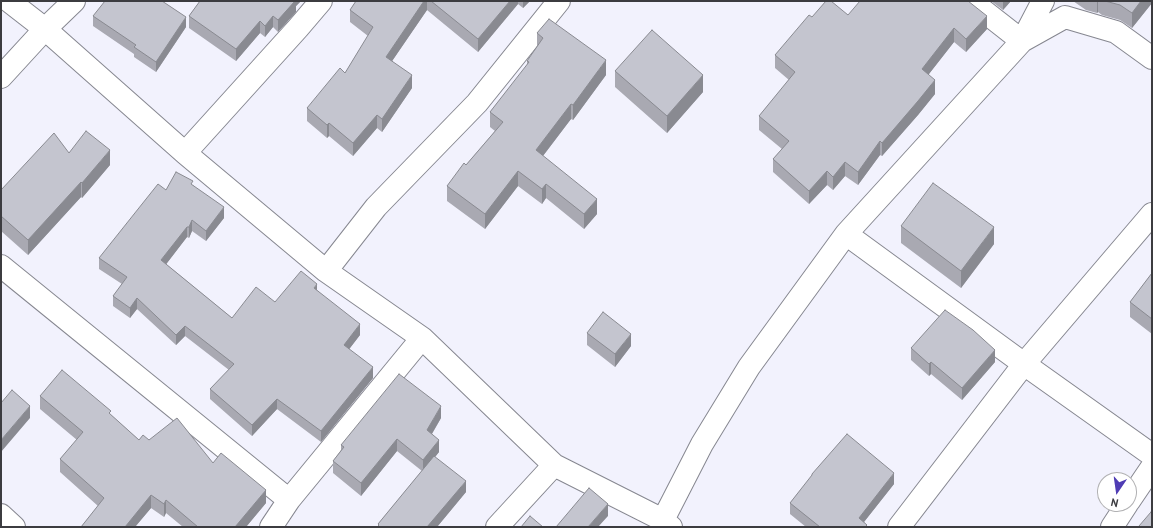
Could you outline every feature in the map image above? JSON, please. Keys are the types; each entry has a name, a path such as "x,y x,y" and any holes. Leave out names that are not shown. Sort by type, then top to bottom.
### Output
{"street":[{"path":"9,1 45,29 185,153 326,271 422,338 554,465 667,523 702,444 749,367 846,234 1022,41 1043,1"},
{"path":"1,77 45,29 74,1"},
{"path":"185,153 321,1"},
{"path":"326,271 376,207 477,103 559,1"},
{"path":"971,1 1022,41"},
{"path":"1022,41 1065,17 1116,32 1152,58"},
{"path":"898,527 1024,364 1152,214"},
{"path":"846,234 1152,455"},
{"path":"1,266 289,500"},
{"path":"271,527 289,500 422,338"},
{"path":"497,527 554,465"},
{"path":"1137,490 1152,467"},
{"path":"1112,527 1122,512"},
{"path":"1,516 14,527"}],"building":[{"path":"105,1 162,1 186,17 156,62 134,47 136,45 93,16"},
{"path":"200,1 295,1 278,20 273,16 265,26 260,21 236,49 189,16"},
{"path":"356,1 424,1 386,57 412,75 382,119 377,115 353,143 329,123 327,125 307,108 340,68 345,73 373,27 350,10"},
{"path":"431,1 510,1 478,39"},
{"path":"826,1 831,1 848,15 860,1 968,1 987,16 966,39 954,28 922,69 935,80 882,143 880,141 858,172 845,162 833,177 827,171 809,191 773,159 789,141 759,116 795,72 775,55 809,15 812,17"},
{"path":"1105,1 1141,1 1132,13 1120,5"},
{"path":"549,19 606,60 573,105 571,104 536,150 597,199 584,214 546,184 542,189 518,171 485,214 447,186 464,163 466,165 503,122 490,112 529,62 527,61 543,38 537,33"},
{"path":"652,30 703,75 667,116 615,71"},
{"path":"86,131 110,150 82,183 81,182 28,240 1,216 1,190 54,133 69,153"},
{"path":"176,172 193,181 191,184 224,207 206,231 192,220 189,227 187,227 161,260 232,318 256,287 275,302 301,271 317,284 314,288 360,324 344,345 373,367 321,431 277,399 252,425 210,389 234,364 185,326 176,335 137,298 130,308 113,296 127,277 99,258 158,184 166,190"},
{"path":"933,183 994,227 961,271 901,226"},
{"path":"1152,273 1152,319 1130,302"},
{"path":"945,310 973,330 995,350 962,388 931,362 929,364 911,348"},
{"path":"603,312 631,334 615,354 587,333"},
{"path":"62,370 111,411 109,413 139,440 143,435 149,440 177,418 213,463 221,453 266,490 235,527 198,527 166,500 164,504 151,495 125,527 81,527 104,498 60,459 83,432 40,396"},
{"path":"399,374 441,406 427,430 439,440 423,460 397,439 361,483 333,461 344,447 341,445"},
{"path":"12,390 30,406 1,440 1,403"},
{"path":"847,434 894,473 859,518 867,525 865,527 820,527 790,503 812,474"},
{"path":"434,456 466,481 427,527 377,527 379,525 378,524"},
{"path":"589,488 608,504 588,527 556,527"},
{"path":"1151,512 1152,527 1139,527 1139,526"},
{"path":"530,516 543,527 521,527"}]}
